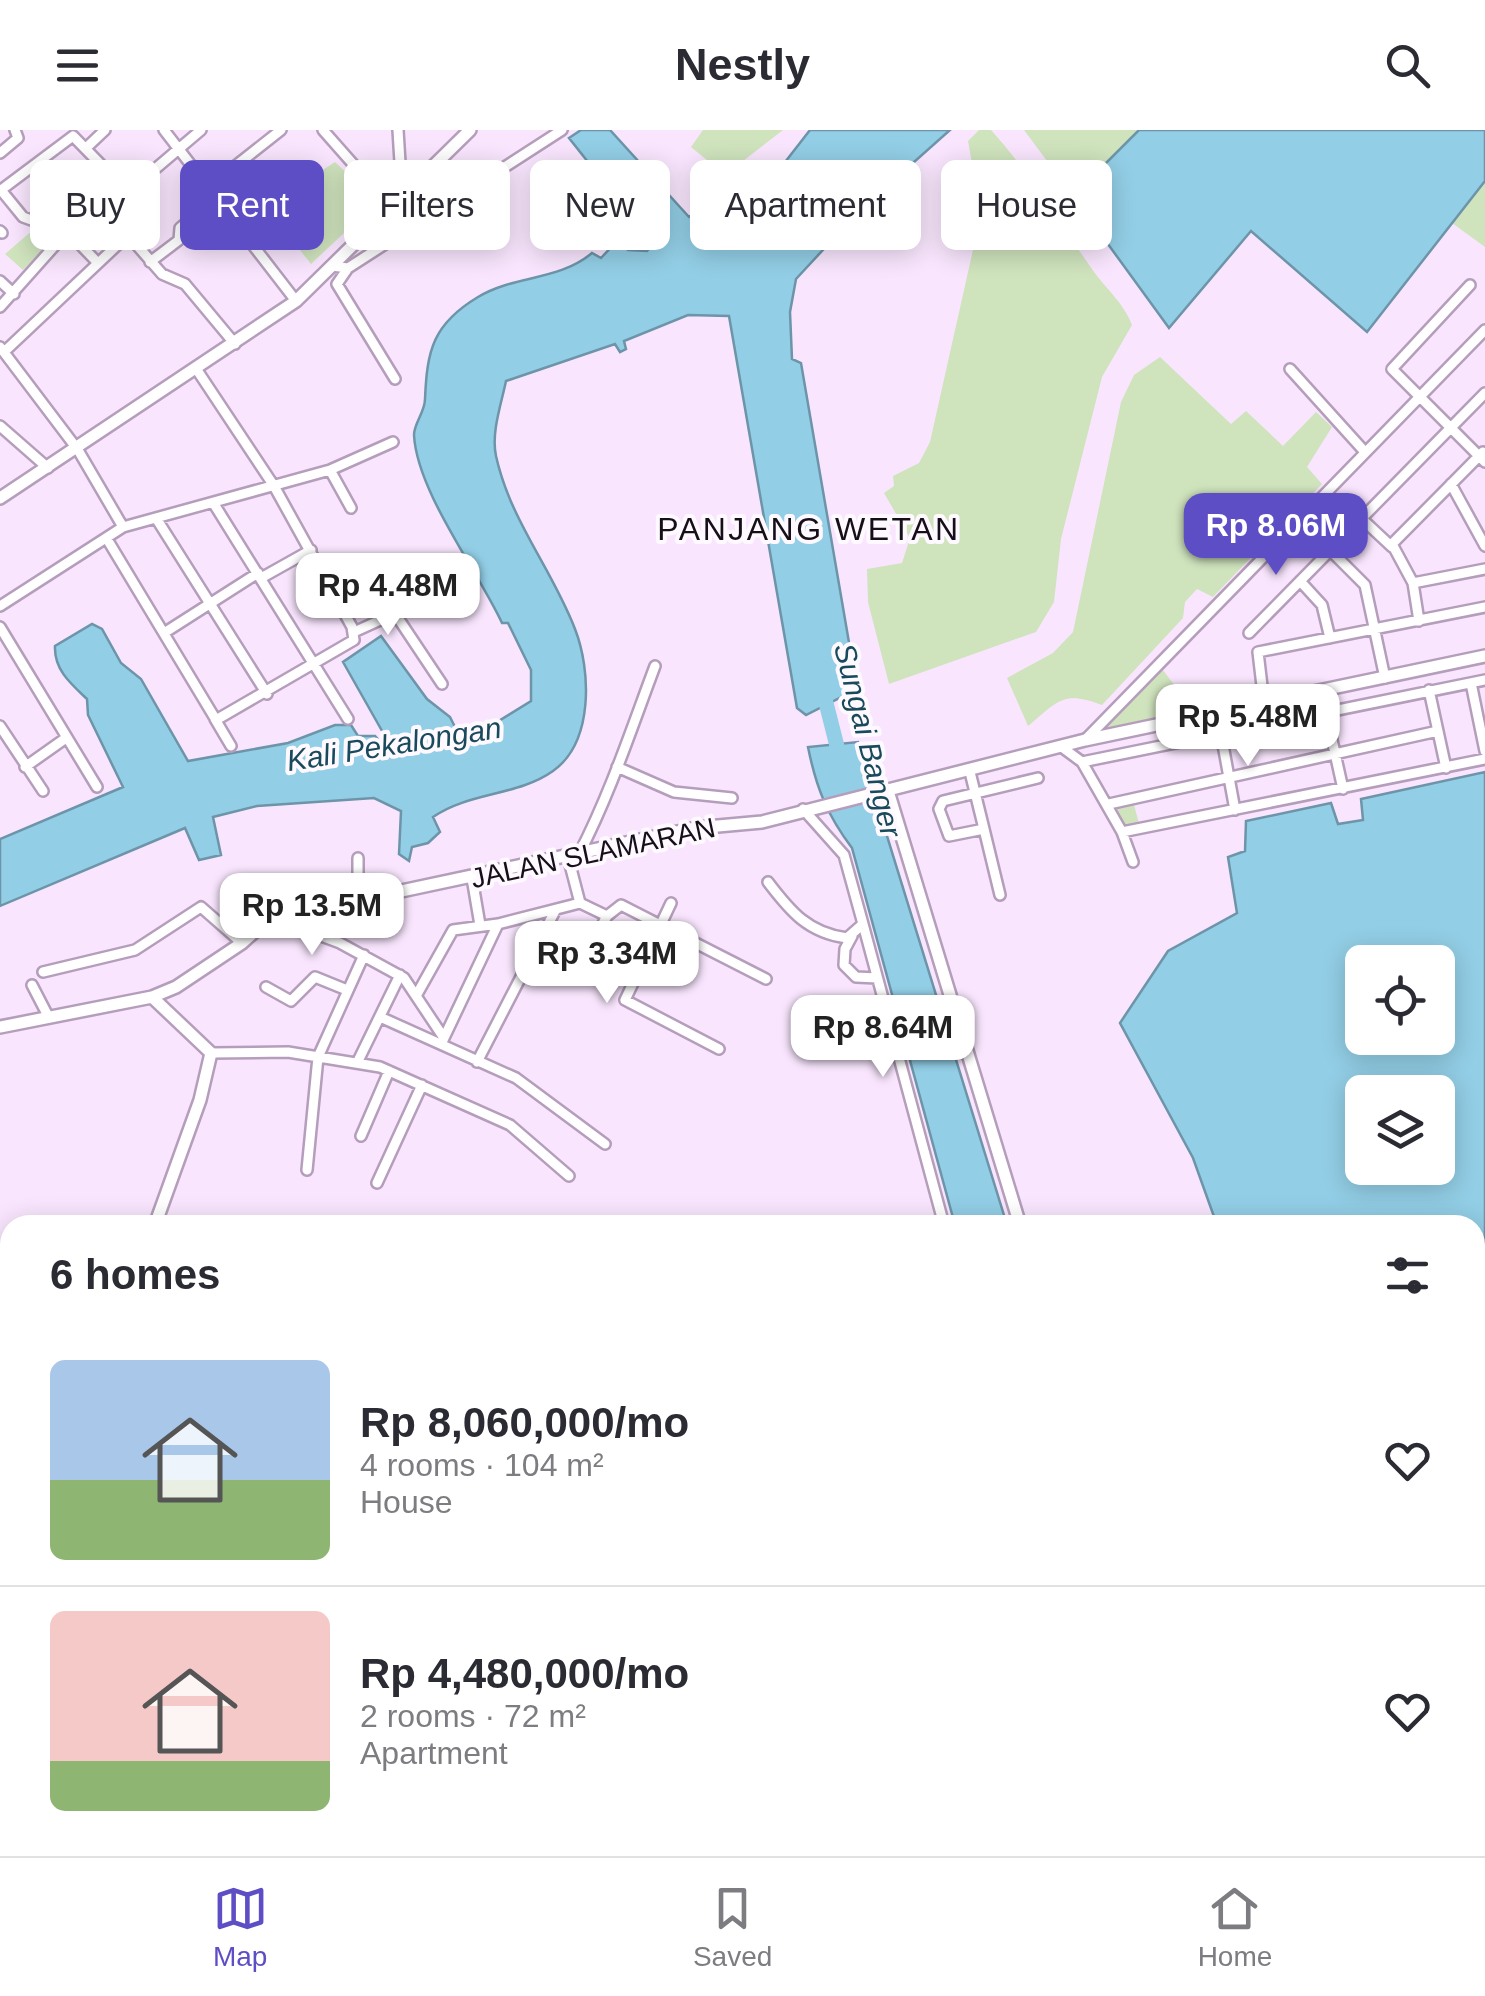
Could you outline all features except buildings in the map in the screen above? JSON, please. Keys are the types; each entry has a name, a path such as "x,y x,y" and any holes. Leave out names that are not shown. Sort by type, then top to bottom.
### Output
{"street":[{"path":"0,152 19,138 15,130"},
{"path":"86,148 106,130"},
{"path":"164,130 188,160"},
{"path":"160,166 201,130"},
{"path":"243,160 281,130"},
{"path":"323,130 349,160"},
{"path":"398,130 400,160"},
{"path":"438,160 470,130"},
{"path":"395,379 337,284 348,268 562,130"},
{"path":"40,160 68,137 76,137 96,160"},
{"path":"30,168 0,192 30,220"},
{"path":"150,262 179,240 180,228"},
{"path":"0,307 54,250"},
{"path":"85,250 96,261"},
{"path":"109,250 2,349 76,447 124,527"},
{"path":"141,250 164,275 185,284 235,344"},
{"path":"257,250 296,301"},
{"path":"0,498 296,301 348,250"},
{"path":"332,266 348,268"},
{"path":"0,281 14,294"},
{"path":"1392,547 1450,484 1484,456 1394,373 1393,365 1470,285"},
{"path":"1085,740 1139,680 1485,330"},
{"path":"1290,369 1365,452"},
{"path":"197,370 274,486 354,632 353,641 267,694 216,719"},
{"path":"1249,633 1485,392"},
{"path":"0,426 48,468"},
{"path":"0,606 124,527 330,470 393,442"},
{"path":"330,470 351,508"},
{"path":"1450,484 1485,546"},
{"path":"214,504 348,719"},
{"path":"156,518 267,694"},
{"path":"1362,518 1392,547 1413,582 1418,620"},
{"path":"1300,521 1365,585 1385,678"},
{"path":"107,539 231,746"},
{"path":"164,633 310,550"},
{"path":"330,589 385,565"},
{"path":"1413,582 1485,569"},
{"path":"354,632 471,576"},
{"path":"1300,581 1322,605 1330,638"},
{"path":"1264,703 1256,653 1485,607"},
{"path":"390,616 400,619 442,684"},
{"path":"0,627 97,787"},
{"name":"JALAN SLAMARAN","path":"0,1026 152,997 200,973 242,943 296,894 358,898 472,878 696,828 762,822 1085,740 1485,656"},
{"path":"580,903 574,855 604,806 655,666"},
{"path":"1082,762 1485,680"},
{"path":"1471,682 1485,751"},
{"path":"1429,690 1446,768"},
{"path":"1326,712 1343,789"},
{"path":"0,726 43,791"},
{"path":"1109,804 1438,731"},
{"path":"1221,734 1235,810"},
{"path":"25,766 66,738"},
{"path":"1062,748 1082,762 1109,804 1133,862"},
{"path":"1122,832 1485,759"},
{"path":"617,767 674,792 732,798"},
{"path":"970,772 1000,895"},
{"path":"984,830 949,836 939,809 942,801 1038,778"},
{"path":"883,792 1017,1215"},
{"path":"809,808 844,855 941,1215"},
{"path":"358,858 358,898"},
{"path":"472,878 480,925"},
{"path":"768,882 797,920 837,937 852,936"},
{"path":"416,996 451,931 498,924 580,903 608,916"},
{"path":"671,903 626,997 628,1004 719,1049"},
{"path":"593,942 620,904 766,979"},
{"path":"43,972 135,950 202,907 242,943"},
{"path":"477,1062 555,911"},
{"path":"270,917 364,955 400,976 442,1042"},
{"path":"442,1042 498,924"},
{"path":"863,924 845,949 844,966 856,976 877,978"},
{"path":"307,1170 318,1057 364,955"},
{"path":"644,962 672,978"},
{"path":"358,1062 400,976"},
{"path":"266,986 291,1002 315,977 347,990"},
{"path":"32,984 47,1014"},
{"path":"152,997 211,1053 250,1050 358,1062 389,1071 510,1125 569,1176"},
{"path":"380,1017 528,1084 605,1144"},
{"path":"158,1215 200,1100 211,1053"},
{"path":"361,1136 389,1071"},
{"path":"378,1182 422,1085"}],"green space":[{"path":"703,130 783,130 744,160 707,160 691,147"},
{"path":"979,130 991,130 1016,160 971,160 968,141"},
{"path":"1024,130 1139,130 1109,160 1046,160"},
{"path":"335,162 344,171 344,233 311,264 300,250 324,250 324,169"},
{"path":"1485,181 1485,247 1452,223"},
{"path":"30,232 30,250 42,250 23,270 5,254"},
{"path":"973,250 1079,250 1132,325 1102,377 1061,539 1054,602 1036,632 889,684 868,602 867,569 902,563 910,538 884,493 894,486 893,476 919,463 930,442"},
{"path":"1160,357 1231,424 1246,411 1283,446 1316,412 1332,427 1307,467 1322,484 1213,597 1197,589 1185,602 1183,618 1102,705 1069,698 1028,726 1007,678 1053,653 1073,632 1121,402 1134,375"},
{"path":"1162,669 1197,714 1100,735 1104,729"},
{"path":"1133,801 1140,827 1128,829 1120,823 1112,806"}],"water":[{"path":"581,130 610,130 637,160 586,160 569,138"},
{"path":"810,130 950,130 916,160 787,160"},
{"path":"1139,130 1485,130 1485,181 1367,332 1251,231 1169,328 1112,250 1109,160"},
{"name":"Kali Pekalongan","path":"670,196 690,216 690,250 823,250 796,279 790,312 792,359 801,363 857,689 806,715 797,708 729,316 688,315 624,341 626,349 620,352 615,344 506,381 495,447 502,479 575,629 584,664 582,724 576,742 553,771 525,785 462,803 433,817 440,832 428,843 412,847 409,861 399,854 401,811 374,798 257,806 213,817 221,855 199,860 185,828 0,906 0,839 123,787 88,715 87,699 65,676 55,655 55,646 92,624 102,629 121,663 141,679 188,761 288,743 335,725 351,725 358,736 375,736 385,747 390,745 343,662 381,636 427,699 450,717 463,743 531,701 531,670 508,623 502,623 450,531 418,457 414,435 425,404 431,352 451,317 492,290 565,269 592,253 601,258 609,250 670,250"},
{"path":"858,742 1004,1215 952,1215 852,848 829,812 808,747"},
{"path":"1485,772 1485,1215 1213,1215 1193,1158 1120,1023 1168,951 1237,913 1228,857 1245,851 1246,821 1331,803 1338,824 1363,820 1361,799"}],"waterway":[{"name":"Sungai Banger","path":"822,687 841,762"}],"district":[{"name":"PANJANG WETAN","path":"809,529"}]}
